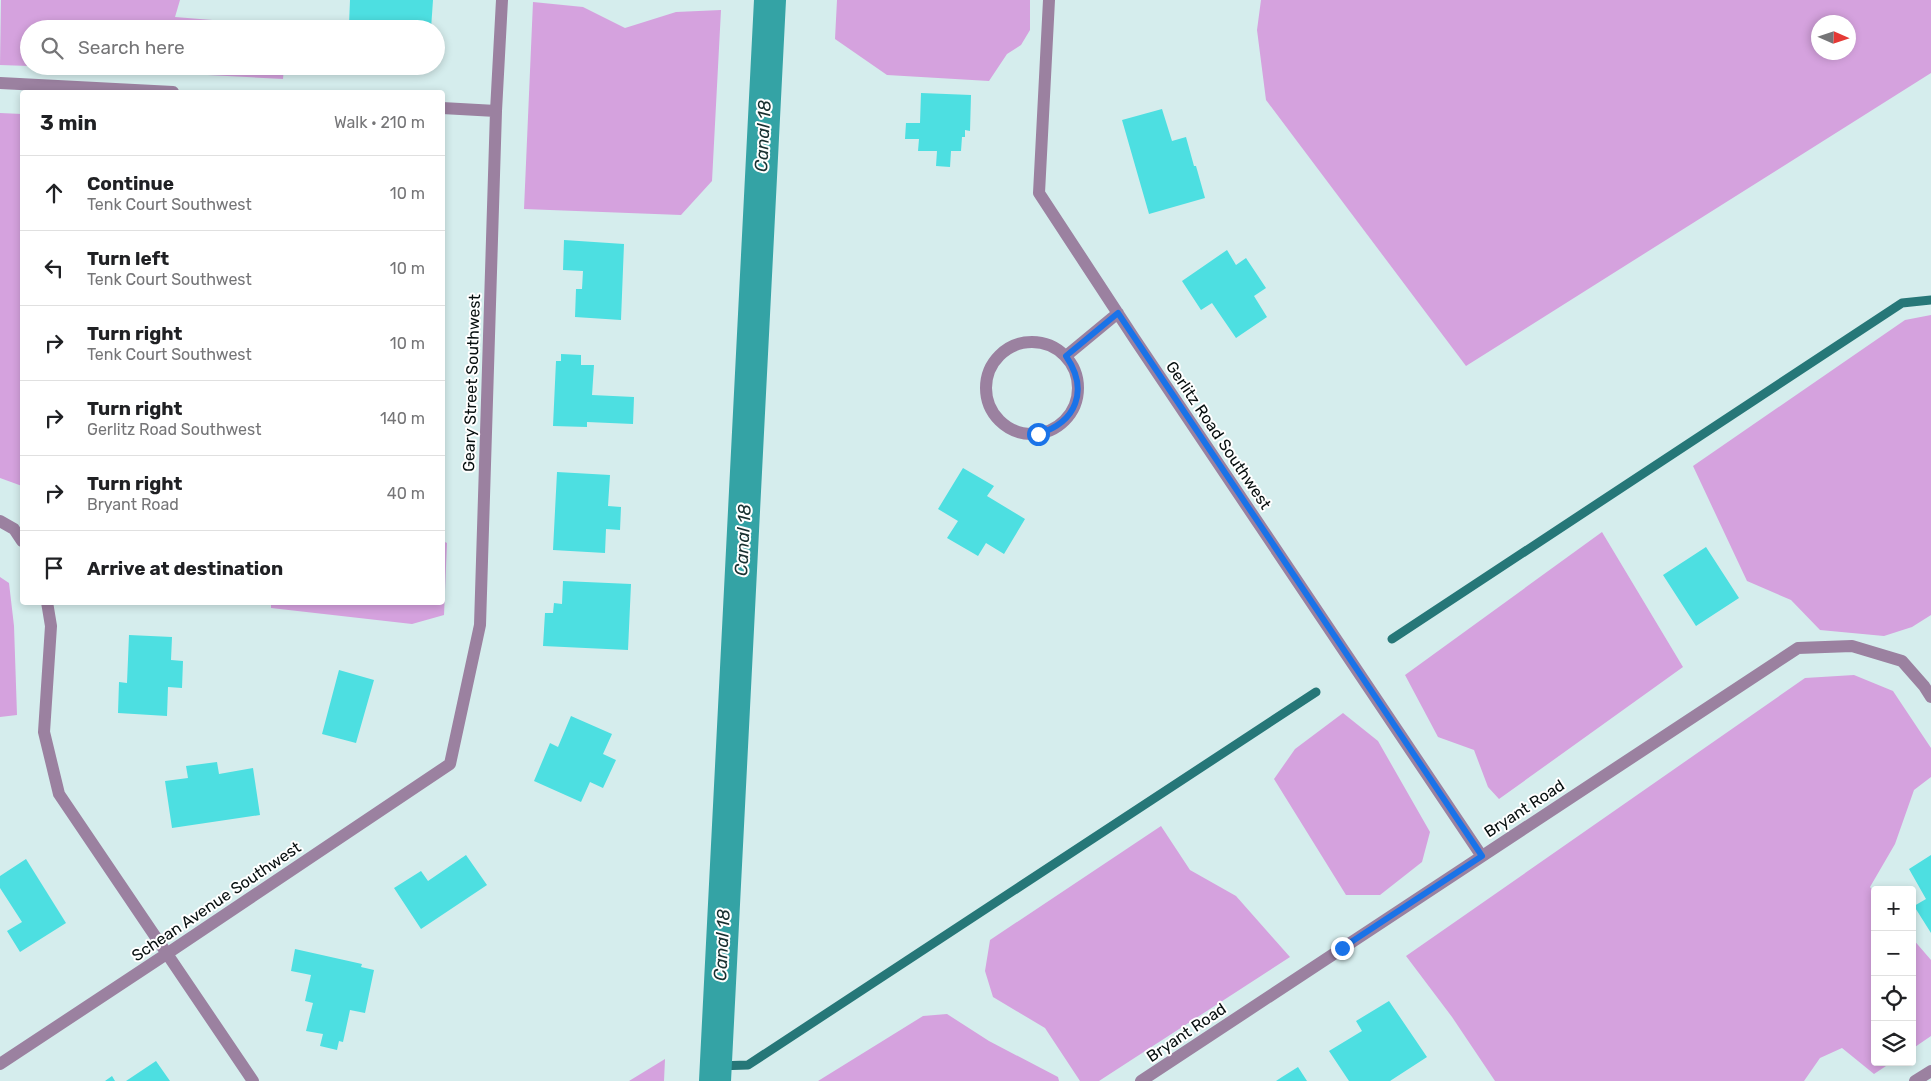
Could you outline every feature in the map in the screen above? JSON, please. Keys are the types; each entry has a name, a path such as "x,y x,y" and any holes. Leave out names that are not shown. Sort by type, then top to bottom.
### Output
{"street":[{"name":"Geary Street Southwest","path":"450,764 480,625 496,111 502,0"},
{"name":"Gerlitz Road Southwest","path":"1049,0 1039,192 1482,856"},
{"path":"0,83 135,90"},
{"path":"445,108 496,111"},
{"path":"1066,356 1118,313"},
{"path":"1038,341 1053,346 1066,356 1074,368 1078,382 1078,396 1072,410 1064,421 1052,430 1038,434 1023,433 1010,428 998,418 989,405 986,389 988,373 996,359 1007,348 1022,342 1038,341"},
{"path":"0,521 14,529 20,538"},
{"path":"48,605 51,626 44,732 59,794 253,1081"},
{"name":"Bryant Road","path":"1141,1081 1798,648 1852,646 1902,661 1931,697"},
{"name":"Schean Avenue Southwest","path":"0,1064 168,954 450,764"},
{"path":"1915,1081 1931,1071"}],"shaded area":[{"path":"1,0 180,0 175,17 212,20 20,20 20,66 0,65"},
{"path":"837,0 1030,0 1030,30 1021,45 1007,54 989,81 887,75 835,39"},
{"path":"1261,0 1931,0 1931,73 1466,366 1266,100 1257,30"},
{"path":"533,2 583,7 625,28 676,12 721,10 712,181 681,215 524,209"},
{"path":"206,75 283,75 283,79"},
{"path":"0,113 20,114 20,485 0,478"},
{"path":"1931,315 1931,615 1912,627 1884,636 1820,630 1791,600 1747,581 1693,466 1905,320"},
{"path":"1602,532 1683,667 1499,799 1488,787 1474,750 1438,737 1405,675"},
{"path":"445,542 447,543 445,591"},
{"path":"0,577 9,583 14,626 17,715 0,717"},
{"path":"271,605 444,605 444,615 412,624 271,608"},
{"path":"1854,675 1893,691 1931,748 1931,777 1914,790 1895,844 1870,887 1871,1066 1886,1066 1874,1074 1842,1048 1820,1058 1804,1081 1495,1081 1452,1017 1406,956 1805,678"},
{"path":"1343,713 1378,741 1430,832 1422,862 1380,895 1346,895 1274,779 1295,749"},
{"path":"1161,826 1190,870 1236,896 1290,957 1099,1081 1080,1081 1045,1028 993,997 985,971 990,940"},
{"path":"1916,943 1931,960 1931,1036 1916,1046"},
{"path":"947,1014 989,1041 1058,1077 1059,1081 818,1081 923,1016"},
{"path":"665,1059 664,1081 629,1081"}],"building":[{"path":"350,0 433,0 432,20 349,20"},
{"path":"921,93 971,95 970,131 965,130 965,137 962,137 961,151 951,151 950,167 936,166 937,151 918,151 919,139 905,139 906,123 920,123"},
{"path":"1162,109 1172,141 1186,137 1205,198 1149,214 1122,120"},
{"path":"564,240 624,244 621,320 575,317 576,289 582,289 583,271 563,270"},
{"path":"1227,250 1236,265 1246,258 1266,288 1254,296 1267,317 1236,338 1212,303 1201,310 1182,281"},
{"path":"561,354 581,355 581,365 594,365 592,395 634,397 633,424 587,422 587,427 553,426 556,361 561,361"},
{"path":"963,468 994,486 987,496 1025,519 1004,554 986,543 978,556 947,538 958,521 938,509"},
{"path":"557,472 610,475 608,506 621,507 620,530 606,529 605,553 553,550"},
{"path":"1706,547 1739,598 1696,626 1663,575"},
{"path":"563,581 631,584 628,650 543,646 545,613 553,613 554,603 562,604"},
{"path":"129,635 172,637 171,660 183,661 182,688 168,687 167,716 118,713 119,682 127,683"},
{"path":"339,670 374,680 356,743 322,734"},
{"path":"571,716 612,734 603,754 616,760 603,788 590,782 581,802 534,781 550,743 558,747"},
{"path":"217,762 219,774 253,768 260,815 172,828 165,781 188,778 186,766"},
{"path":"466,855 487,885 421,929 394,888 421,871 428,881"},
{"path":"1931,855 1931,933 1916,909 1916,905 1926,899 1909,869"},
{"path":"26,859 66,923 20,952 7,931 22,922 0,888 0,876"},
{"path":"295,949 362,964 361,967 374,970 365,1013 350,1010 343,1042 339,1041 337,1050 320,1046 323,1034 306,1031 313,1003 305,1001 311,975 291,971"},
{"path":"1389,1001 1427,1057 1390,1081 1349,1081 1329,1051 1362,1031 1356,1021"},
{"path":"156,1061 170,1081 126,1081"},
{"path":"1298,1067 1307,1081 1276,1081 1282,1077"},
{"path":"112,1076 115,1081 105,1081"}],"waterway":[{"name":"Canal 18","path":"715,1081 770,0"},
{"path":"1392,639 1902,303 1931,300"},
{"path":"716,1066 748,1065 1316,692"}],"route":[{"path":"1038,434 1052,430 1064,421 1072,410 1078,396 1078,382 1074,368 1066,356 1118,313 1482,856 1342,948"}]}
